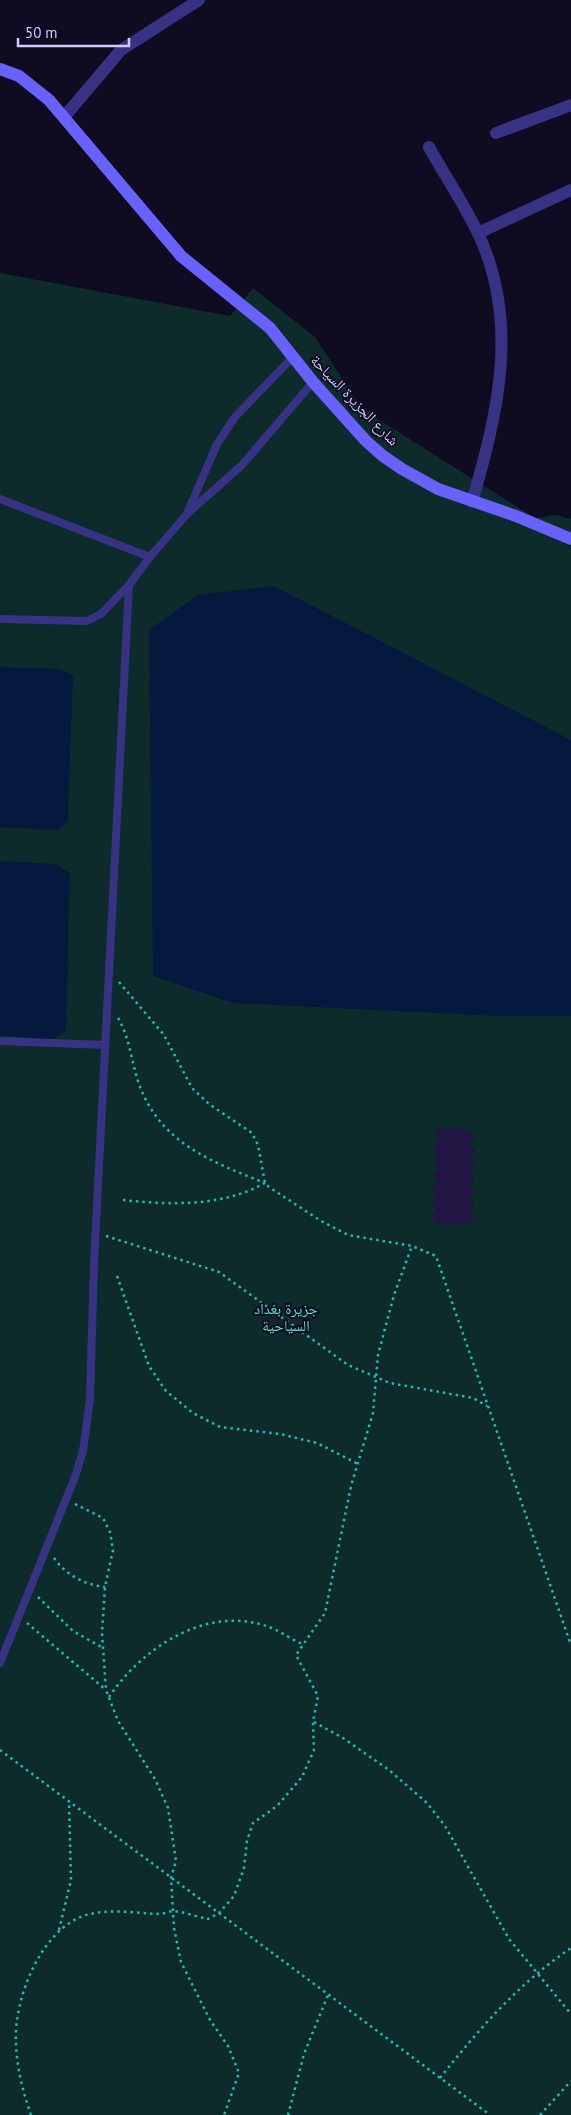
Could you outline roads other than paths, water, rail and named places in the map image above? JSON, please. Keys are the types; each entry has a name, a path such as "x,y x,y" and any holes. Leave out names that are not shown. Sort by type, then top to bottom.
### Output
{"street":[{"path":"65,116 120,50 200,0"},
{"name":"شارع الجزيرة السياحة","path":"0,69 18,76 33,86 65,116 100,162 181,256 270,328 313,382 366,441 384,456 422,481 571,539"},
{"path":"496,133 571,106"},
{"path":"429,147 478,233 496,286 502,344 497,408 472,502"},
{"path":"478,233 571,190"}],"lane":[{"path":"187,514 217,444 236,417 292,358"},
{"path":"0,619 87,620 101,614 130,585 150,557 187,514 242,465 313,382"},
{"path":"0,499 150,557"},
{"path":"0,1663 66,1500 83,1451 90,1399 95,1233 130,585"},
{"path":"0,1041 105,1044"}],"water":[{"path":"274,586 571,740 571,1016 497,1016 233,1003 153,976 149,630 198,595"},
{"path":"0,667 60,669 73,676 68,821 57,830 0,827"},
{"path":"0,861 56,864 70,874 66,1031 52,1040 0,1035"}],"park label":[{"name":"جزيرة بغداد السياحية","path":"286,1316"}]}
